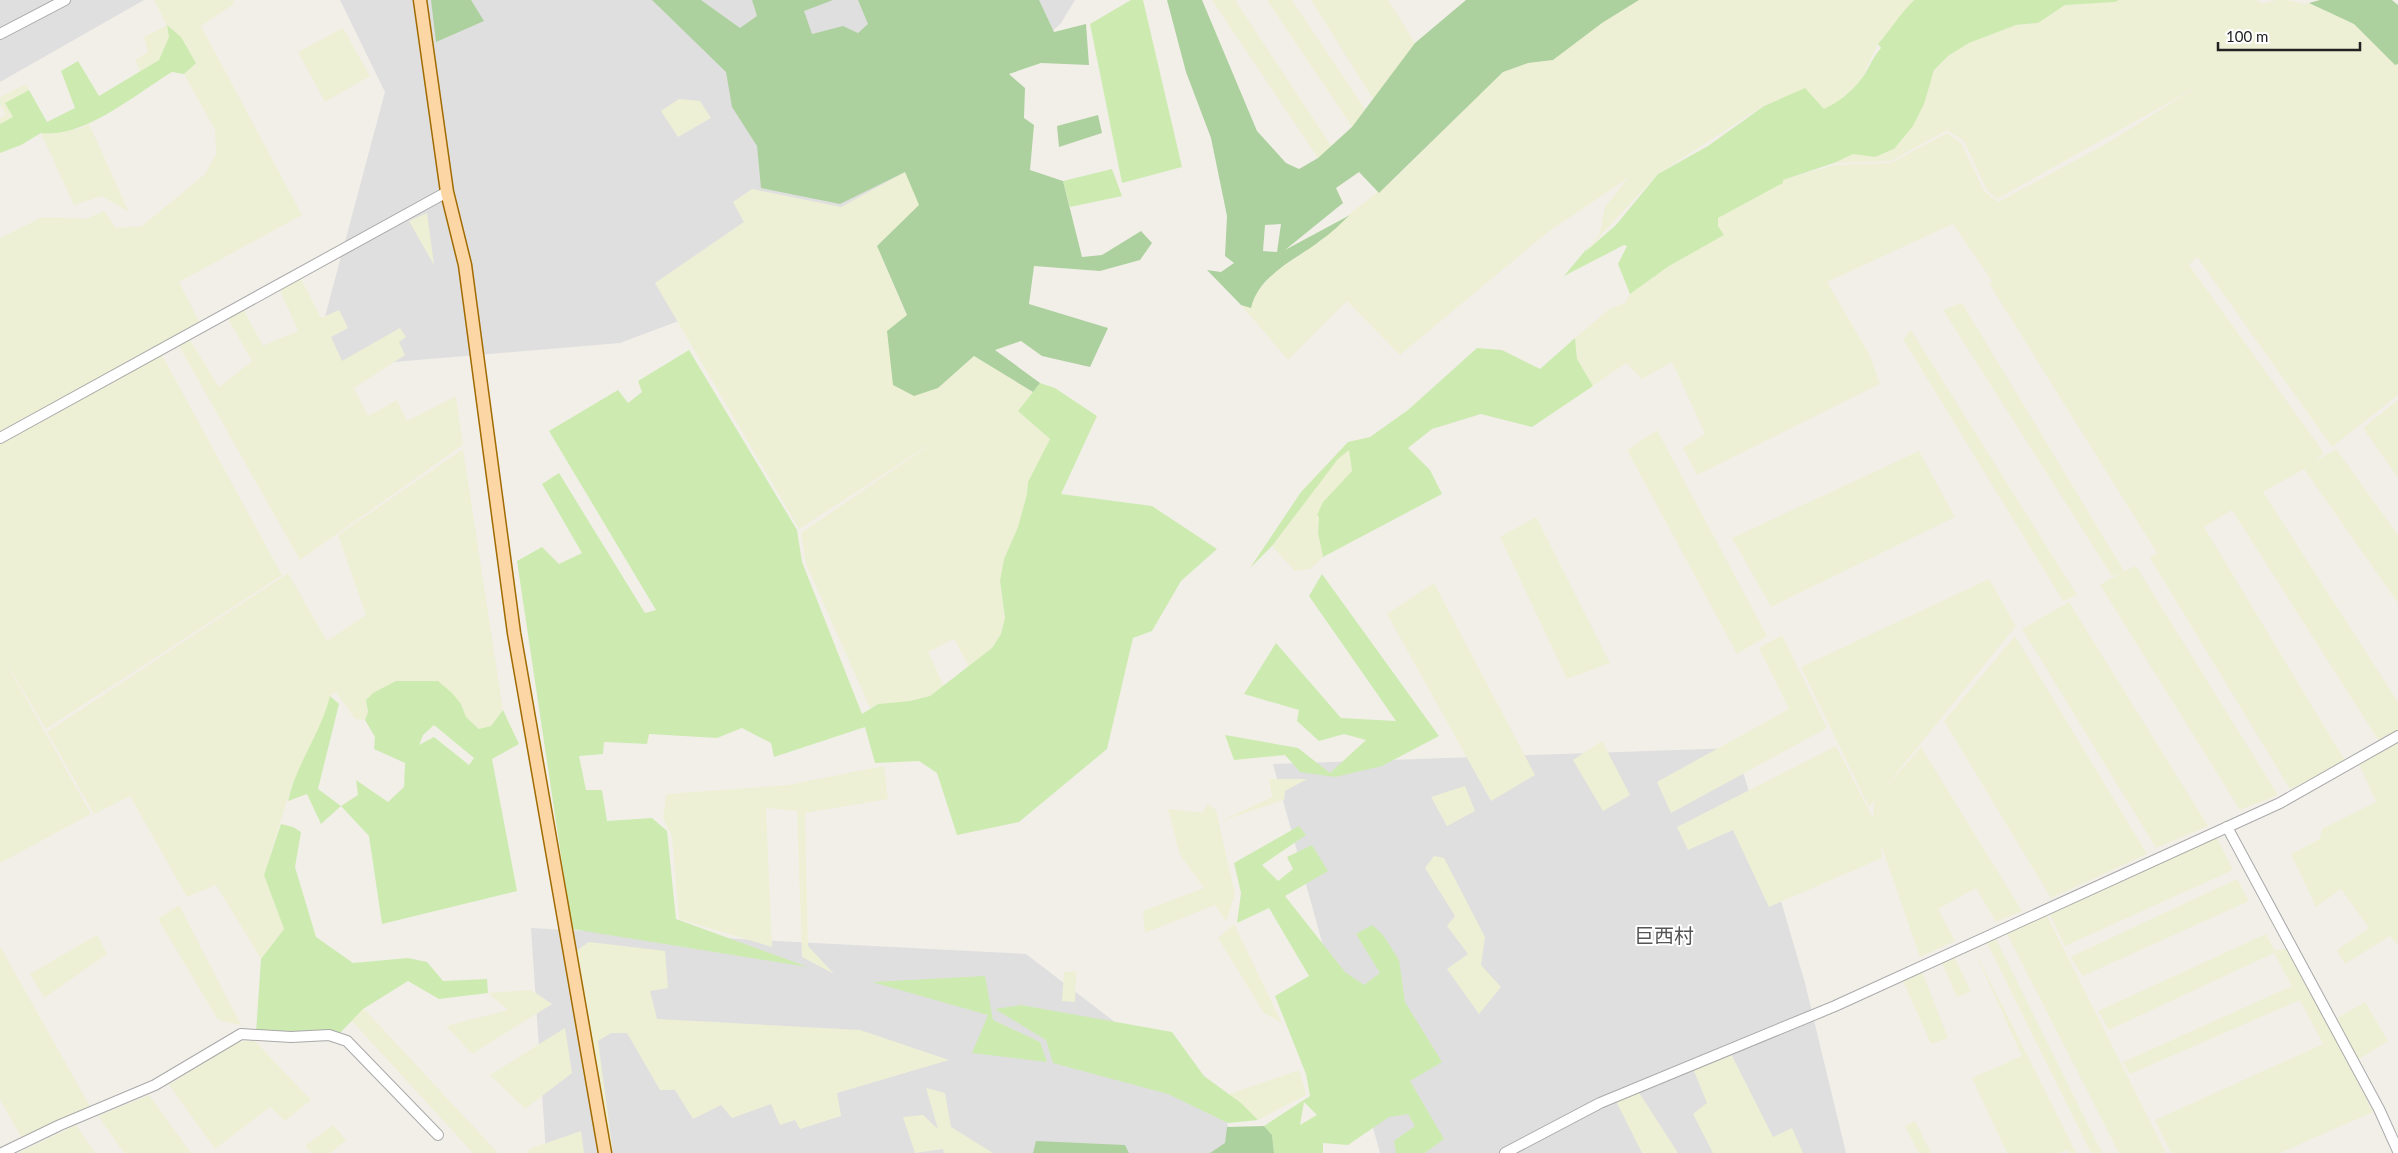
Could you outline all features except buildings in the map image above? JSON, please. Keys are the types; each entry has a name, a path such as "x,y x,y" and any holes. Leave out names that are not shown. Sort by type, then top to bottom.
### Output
{"main road":[{"path":"420,0 448,192 465,265 514,633 605,1153"}],"street":[{"path":"0,34 65,0"},
{"path":"0,438 448,192"},
{"path":"1505,1153 1600,1103 1835,1006 2280,803 2398,736"},
{"path":"2228,827 2379,1109 2398,1152"},
{"path":"2,1153 60,1125 154,1085 241,1034 291,1037 329,1035 347,1041 438,1135"}],"shaded area":[{"path":"0,0 144,0 0,82"},
{"path":"340,0 1075,0 1061,23 796,277 620,343 311,369 385,92"},
{"path":"1736,748 1805,983 1846,1153 1380,1153 1273,764"},
{"path":"531,928 1026,954 1226,1107 1230,1153 546,1153"}],"green space":[{"path":"154,0 233,0 234,4 201,26 302,215 179,282 202,327 0,436 0,238 43,217 86,219 104,211 116,228 142,226 205,174 216,154 215,130 184,74 196,63 181,37 167,26 170,37 159,60 141,72 135,60 148,52 144,37 167,25"},
{"path":"431,0 471,0 484,21 436,42"},
{"path":"652,0 701,0 740,28 757,16 752,0 833,0 804,11 812,34 843,26 858,33 868,24 858,0 1039,0 1054,32 1086,24 1089,65 1041,63 1009,74 1025,88 1024,118 1034,125 1030,170 1063,181 1082,257 1102,255 1141,231 1152,243 1140,260 1100,271 1034,266 1029,304 1108,328 1090,367 1042,356 1021,341 995,350 1040,383 1033,392 974,356 938,388 914,396 893,385 887,331 907,315 877,246 919,205 905,172 840,204 761,188 757,146 732,107 726,72"},
{"path":"1131,0 1143,0 1182,167 1122,183 1090,24"},
{"path":"1167,0 1202,0 1257,131 1286,163 1299,169 1318,158 1352,127 1415,43 1466,0 1639,0 1602,23 1553,60 1528,63 1503,72 1379,193 1359,172 1336,188 1343,203 1285,250 1350,215 1329,234 1270,277 1255,296 1251,308 1241,305 1207,270 1221,272 1234,263 1225,256 1227,216 1211,138 1186,72","holes":["1281,224 1277,252 1263,251 1265,225"]},
{"path":"1212,0 1235,0 1332,147 1318,158"},
{"path":"1267,0 1292,0 1365,109 1352,127"},
{"path":"1311,0 1388,0 1415,43 1373,99"},
{"path":"1639,0 1914,0 1878,44 1860,82 1837,103 1824,109 1805,89 1763,106 1658,174 1584,253 1600,233 1605,207 1628,178 1548,232 1400,355 1347,301 1288,360 1241,305 1251,308 1254,296 1272,274 1322,240 1353,211 1391,182 1503,72 1528,63 1553,60 1602,23"},
{"path":"1914,0 2119,0 2115,2 2065,5 2038,23 2016,25 1969,43 1948,56 1934,70 1924,104 1913,126 1894,149 1875,157 1853,154 1834,163 1783,180 1783,183 1718,218 1718,226 1724,235 1669,266 1630,294 1618,264 1627,246 1624,245 1564,276 1589,246 1585,252 1616,225 1658,174 1708,146 1764,106 1805,88 1824,109 1852,90 1881,48 1878,44"},
{"path":"2119,0 2256,0 2263,4 2276,0 2287,0 2304,4 2309,3 2354,24 2395,65 2398,64 2398,395 2332,447 2197,257 2189,265 2324,453 2314,462 2336,449 2398,535 2398,603 2304,469 2263,492 2398,702 2398,738 2382,746 2232,510 2204,527 2347,764 2290,789 2150,558 2157,553 1990,285 1992,281 1953,224 1827,282 1869,354 1880,384 1697,475 1683,448 1705,434 1672,362 1642,379 1626,363 1593,386 1577,359 1575,338 1608,310 1625,303 1630,294 1669,266 1723,235 1718,226 1718,218 1783,183 1783,180 1834,165 1891,163 1947,133 1961,143 1984,191 1998,202 2104,145 2200,85 1997,199 1987,190 1964,141 1947,130 1891,161 1834,163 1853,153 1875,157 1894,149 1913,126 1924,104 1934,69 1947,57 1969,43 2016,25 2038,23 2065,5"},
{"path":"2320,0 2392,0 2398,5 2398,64 2395,65 2354,24 2309,3"},
{"path":"167,25 181,37 196,63 184,74 172,72 126,103 91,122 57,133 41,133 21,145 0,153 0,124 13,117 5,103 29,90 47,122 75,108 61,71 78,61 99,96 159,60 169,37"},
{"path":"343,28 370,76 325,102 298,52"},
{"path":"26,84 29,90 5,103 13,117 0,124 0,118 6,115 0,104 0,97"},
{"path":"679,99 700,101 711,118 678,137 661,111"},
{"path":"1098,115 1102,133 1059,147 1057,126"},
{"path":"89,124 129,212 102,196 74,205 41,133 51,134 78,129"},
{"path":"1112,169 1122,196 1070,207 1063,181"},
{"path":"905,172 920,205 877,246 938,388 974,356 1033,392 1019,411 1050,439 1028,482 1027,494 1018,527 1004,559 1000,581 1005,618 1001,634 992,648 969,667 954,639 928,652 944,686 930,696 910,701 878,704 870,708 806,564 801,533 946,434 799,529 655,283 744,222 733,202 752,189 841,207"},
{"path":"427,213 434,265 409,221"},
{"path":"301,279 321,318 339,310 348,328 331,337 342,361 400,328 406,337 399,342 405,355 354,388 368,416 397,400 407,421 456,396 463,445 300,560 179,346 190,340 219,387 252,361 228,319 244,310 263,346 298,331 280,290"},
{"path":"1962,303 2124,571 2136,566 2278,795 2240,810 2100,585 2121,573 2112,576 1943,310"},
{"path":"1911,330 2077,595 2063,601 1903,339"},
{"path":"1575,338 1577,359 1593,386 1532,427 1481,414 1432,429 1408,448 1430,470 1442,494 1323,557 1318,533 1319,517 1317,515 1323,502 1352,471 1349,450 1338,459 1272,546 1250,568 1301,492 1348,442 1370,437 1408,410 1477,348 1502,350 1540,369"},
{"path":"689,350 797,530 802,562 862,714 878,704 910,701 930,696 992,648 1001,634 1005,618 1000,581 1004,559 1018,527 1027,494 1028,482 1050,439 1018,411 1040,383 1055,388 1097,416 1061,494 1152,506 1217,549 1181,581 1152,631 1133,638 1107,749 1019,822 957,835 937,773 919,761 875,763 865,727 774,757 771,743 742,728 717,738 649,734 647,744 604,742 603,754 579,756 586,790 602,790 607,821 652,818 667,831 676,919 808,967 572,929 517,561 542,547 559,564 582,553 542,484 559,473 645,613 656,610 549,431 618,390 628,403 642,392 638,381"},
{"path":"162,355 282,575 46,729 1,654 91,814 0,863 0,443"},
{"path":"2398,400 2398,478 2363,428"},
{"path":"1657,430 1767,636 1737,654 1627,450"},
{"path":"463,449 503,710 491,726 480,729 466,717 461,704 366,700 368,712 365,720 355,719 336,692 330,696 326,714 292,785 264,875 284,929 261,959 216,885 187,897 130,796 94,814 47,732 288,573 327,641 366,615 338,535"},
{"path":"1349,450 1352,471 1323,502 1319,517 1318,534 1323,557 1310,569 1295,571 1272,546 1338,458"},
{"path":"1919,451 1955,517 1771,607 1732,538"},
{"path":"1536,517 1610,663 1567,679 1500,537"},
{"path":"1322,574 1439,736 1382,766 1335,777 1300,772 1285,755 1234,760 1225,735 1298,748 1330,773 1366,740 1344,734 1319,741 1297,721 1299,710 1244,694 1276,643 1341,718 1396,721 1309,596"},
{"path":"1989,579 2016,626 1882,791 1921,747 2022,911 1996,922 1976,888 1938,909 1955,941 1920,957 1881,845 1882,858 1769,907 1733,830 1688,850 1677,827 1836,746 1873,818 1874,801 1869,807 1801,667"},
{"path":"1434,583 1535,775 1491,801 1387,614"},
{"path":"2069,602 2208,826 2156,848 2022,629"},
{"path":"1782,635 1827,728 1671,813 1657,782 1789,709 1759,648"},
{"path":"2015,636 2147,854 2051,898 1944,721"},
{"path":"396,681 438,681 452,693 461,704 466,717 479,729 491,726 503,710 519,744 492,759 517,891 382,924 369,836 341,806 358,795 356,780 388,802 404,787 405,763 374,749 375,737 365,720 368,712 366,700 373,693","holes":["434,725 474,758 469,765 434,737 419,745 423,735"]},
{"path":"330,696 339,704 318,789 341,806 321,824 307,794 288,801 297,774 321,723"},
{"path":"1602,741 1630,795 1603,811 1573,760"},
{"path":"2398,743 2398,945 2390,936 2345,964 2337,950 2369,928 2341,889 2316,907 2291,854 2320,839 2322,829 2376,802 2359,764"},
{"path":"884,766 888,799 805,813 808,946 834,974 802,957 797,811 766,808 772,947 679,919 672,837 663,818 666,794 788,785"},
{"path":"1269,779 1307,779 1285,791 1284,800 1221,821 1272,797"},
{"path":"1465,786 1475,811 1447,826 1431,797"},
{"path":"1208,804 1216,810 1235,894 1226,921 1215,905 1145,933 1143,911 1204,888 1180,855 1168,809 1202,813"},
{"path":"281,824 293,827 301,832 295,867 316,937 353,963 408,958 427,962 443,981 487,979 488,993 439,999 408,981 363,1009 339,1034 256,1033 261,959 284,929 264,875"},
{"path":"1299,826 1306,835 1262,865 1278,881 1293,869 1287,857 1312,845 1328,871 1285,896 1345,972 1364,985 1380,973 1356,934 1372,925 1383,935 1399,960 1405,1002 1442,1062 1410,1081 1444,1139 1425,1153 1396,1153 1394,1141 1415,1126 1408,1114 1389,1117 1348,1145 1323,1143 1323,1153 1274,1153 1272,1135 1264,1126 1310,1096 1306,1074 1275,996 1309,976 1269,908 1237,923 1241,893 1234,863","holes":["1304,1102 1317,1115 1300,1125"]},
{"path":"2213,830 2233,870 2065,946 2046,907"},
{"path":"1434,856 1444,858 1485,937 1481,965 1501,987 1479,1014 1447,969 1468,954 1447,926 1455,916 1425,868"},
{"path":"2237,879 2249,901 2083,976 2070,957"},
{"path":"179,905 241,1025 218,1020 158,919"},
{"path":"2043,908 2166,1153 2119,1153 2003,926"},
{"path":"1234,924 1282,1023 1264,1013 1218,938"},
{"path":"1992,931 2102,1153 2091,1153 1983,935"},
{"path":"2266,934 2275,951 2289,948 2373,1112 2280,1153 2171,1153 2155,1120 2323,1044 2300,1000 2130,1074 2123,1062 2292,986 2274,953 2109,1030 2098,1011"},
{"path":"97,935 107,954 44,998 30,974"},
{"path":"1970,941 2076,1153 2070,1153 2068,1150 2059,1153 2007,1153 1972,1078 2022,1056"},
{"path":"589,942 665,951 668,988 650,991 657,1019 860,1030 949,1060 837,1093 841,1116 800,1129 795,1120 780,1125 771,1104 732,1118 721,1105 693,1119 675,1090 660,1090 627,1033 611,1033 598,1041 613,1153 611,1153 576,951"},
{"path":"0,946 92,1110 23,1140 0,1100"},
{"path":"1951,950 1971,992 1957,997 1938,954"},
{"path":"1919,964 1948,1038 1931,1044 1899,972"},
{"path":"1076,971 1075,1002 1062,1001 1064,972"},
{"path":"985,976 993,1020 1040,1042 1047,1062 972,1053 988,1015 872,982"},
{"path":"531,990 552,1004 472,1054 446,1026 508,1010 488,993"},
{"path":"2365,1002 2388,1041 2354,1062 2332,1021"},
{"path":"1021,1005 1172,1032 1204,1076 1241,1103 1258,1120 1228,1123 1168,1094 1053,1063 1046,1040 995,1009"},
{"path":"363,1009 498,1153 473,1153 351,1020"},
{"path":"565,1028 572,1073 525,1109 490,1075"},
{"path":"254,1040 311,1100 285,1121 270,1107 215,1149 169,1085 233,1043"},
{"path":"1729,1050 1773,1137 1792,1128 1803,1153 1713,1153 1693,1114 1707,1103 1692,1066"},
{"path":"1299,1070 1306,1095 1258,1120 1229,1094"},
{"path":"926,1088 945,1093 951,1127 993,1153 944,1153 943,1149 915,1153 903,1117 923,1115 938,1129"},
{"path":"1638,1091 1678,1153 1642,1153 1616,1101"},
{"path":"149,1095 191,1153 124,1153 98,1116"},
{"path":"1915,1121 1931,1153 1919,1153 1905,1126"},
{"path":"76,1125 95,1153 18,1153"},
{"path":"333,1125 346,1140 331,1153 311,1153 305,1146"},
{"path":"1264,1126 1272,1135 1274,1153 1210,1153 1225,1143 1227,1127"},
{"path":"581,1131 584,1153 528,1153 529,1149"},
{"path":"1036,1141 1125,1145 1129,1153 1033,1153"}],"district":[{"name":"巨西村","path":"1664,936"}]}
